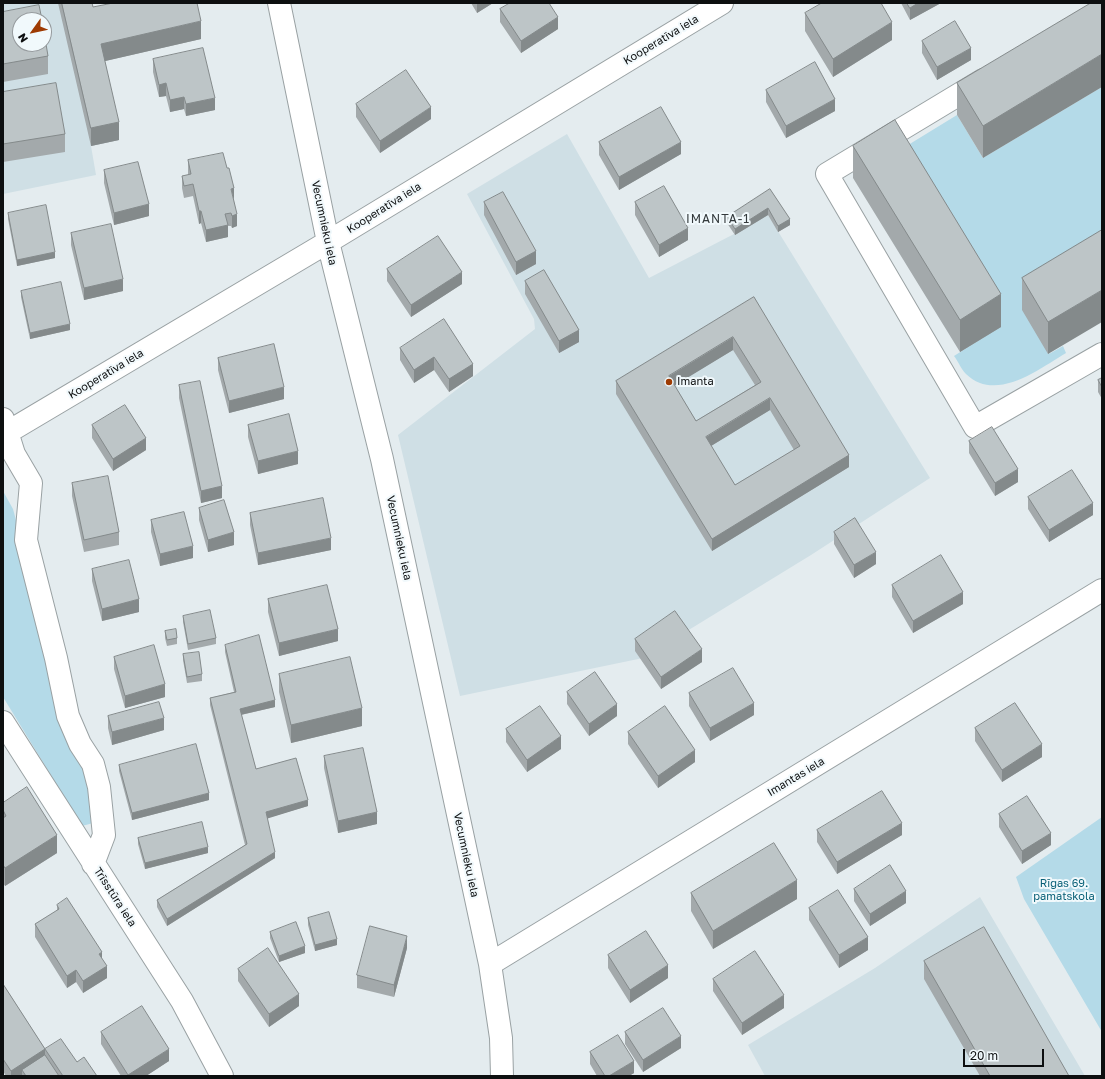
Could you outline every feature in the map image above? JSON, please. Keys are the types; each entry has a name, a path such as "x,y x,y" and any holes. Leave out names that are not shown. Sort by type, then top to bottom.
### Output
{"street":[{"name":"Vecumnieku iela","path":"279,3 328,242 382,459 490,964 501,1038 502,1076"},
{"name":"Kooperatīva iela","path":"5,429 328,242 722,3"},
{"path":"1000,70 827,174 976,427 1102,354"},
{"path":"5,429 14,454 31,483 26,540 56,658 68,716 80,744 93,764 99,787 104,835 94,864"},
{"name":"Imantas iela","path":"490,964 1102,590"},
{"name":"Trīsstūra iela","path":"3,722 182,1000 222,1076"}],"shaded area":[{"path":"3,3 88,3 119,140 91,146 96,175 3,194"},
{"name":"Imanta","path":"567,134 649,278 768,215 930,478 811,555 643,658 460,696 398,435 535,329 534,319 467,194"},
{"path":"980,897 1085,1076 765,1076 748,1045 875,968"}],"green space":[{"path":"1102,87 1102,262 1049,354 1063,346 1066,353 1017,380 1004,384 990,385 978,382 966,374 954,356 1001,326 895,153 957,115 983,158"},
{"path":"3,491 13,509 97,822 82,826 3,697"},
{"name":"Rīgas 69. pamatskola","path":"1102,817 1102,1032 1024,899 1016,877"}],"building":[{"path":"62,3 92,3 93,7 113,3 197,3 201,21 101,44 119,122 91,128"},
{"path":"510,3 549,3 558,17 521,41 500,9"},
{"path":"822,3 881,3 892,22 833,59 805,13"},
{"path":"907,3 918,3 910,8"},
{"path":"1091,3 1102,3 1102,54 983,126 957,83"},
{"path":"39,5 40,12 12,12 12,52 47,52 48,56 3,64 3,12"},
{"path":"955,21 971,48 937,67 922,41"},
{"path":"203,48 215,98 186,104 184,97 170,100 166,83 159,85 153,59"},
{"path":"815,62 835,99 786,126 766,90"},
{"path":"406,70 431,107 380,141 356,104"},
{"path":"56,83 65,134 3,144 3,92"},
{"path":"661,107 681,142 619,177 599,142"},
{"path":"895,120 1001,294 960,320 853,146"},
{"path":"223,153 227,168 229,168 234,188 231,189 237,214 232,216 231,213 225,214 228,225 206,230 201,211 199,211 193,184 184,186 182,176 191,174 188,160"},
{"path":"138,162 149,204 114,213 104,170"},
{"path":"664,186 688,228 659,245 635,202"},
{"path":"770,189 790,219 778,226 768,208 735,229 727,217"},
{"path":"503,192 536,251 516,262 484,202"},
{"path":"46,205 55,252 17,260 8,213"},
{"path":"111,224 123,279 84,288 71,233"},
{"path":"1102,230 1102,290 1048,322 1022,278"},
{"path":"438,236 462,272 411,305 387,269"},
{"path":"544,270 579,330 559,341 525,281"},
{"path":"61,282 70,324 30,333 21,291"},
{"path":"754,297 849,455 712,539 616,381","holes":["733,337 761,382 696,421 669,376","770,398 800,446 735,485 706,437"]},
{"path":"444,319 473,364 449,379 434,357 414,370 400,348"},
{"path":"274,344 284,387 229,401 218,358"},
{"path":"1102,378 1102,387 1098,380"},
{"path":"200,381 222,486 201,491 179,385"},
{"path":"125,405 146,438 113,459 92,425"},
{"path":"289,414 298,451 258,461 248,425"},
{"path":"992,427 1018,469 995,483 969,441"},
{"path":"1072,470 1093,503 1049,530 1028,497"},
{"path":"108,476 119,532 84,540 72,483"},
{"path":"323,498 331,538 258,553 250,513"},
{"path":"224,500 234,532 208,540 199,508"},
{"path":"184,512 193,546 160,554 151,520"},
{"path":"855,518 876,552 854,565 834,532"},
{"path":"941,555 963,592 913,621 892,585"},
{"path":"129,560 139,599 102,609 92,569"},
{"path":"327,585 338,629 279,643 268,599"},
{"path":"210,610 216,638 188,644 183,616"},
{"path":"675,611 702,649 661,677 635,639"},
{"path":"176,629 177,638 167,640 165,631"},
{"path":"259,635 275,700 240,709 256,769 296,758 308,800 266,812 275,852 167,919 157,900 247,844 210,698 236,692 225,645"},
{"path":"154,645 165,684 125,696 114,657"},
{"path":"199,652 202,674 187,677 183,654"},
{"path":"350,657 362,708 291,725 279,674"},
{"path":"733,668 754,703 710,728 689,693"},
{"path":"595,672 617,704 589,724 567,692"},
{"path":"159,702 164,718 112,732 108,716"},
{"path":"1015,703 1042,744 1002,770 975,728"},
{"path":"540,706 561,736 527,760 506,729"},
{"path":"665,706 695,750 658,776 628,732"},
{"path":"196,744 209,793 132,813 119,765"},
{"path":"363,748 377,812 338,821 324,756"},
{"path":"27,787 57,835 5,868 3,865 3,818 6,816 3,810 3,803"},
{"path":"882,791 902,823 837,862 817,830"},
{"path":"1027,796 1051,833 1022,851 999,814"},
{"path":"202,822 208,847 145,863 138,838"},
{"path":"774,843 797,880 713,931 691,893"},
{"path":"890,865 906,891 870,914 854,889"},
{"path":"838,890 868,937 839,955 809,908"},
{"path":"67,898 102,952 99,954 107,966 83,981 76,970 67,976 35,924 59,909 57,905"},
{"path":"329,912 337,939 315,945 308,918"},
{"path":"296,922 305,946 279,956 270,932"},
{"path":"370,926 407,936 394,985 357,975"},
{"path":"984,927 1069,1076 990,1076 924,961"},
{"path":"646,931 668,965 630,990 608,955"},
{"path":"268,948 299,994 269,1014 238,969"},
{"path":"755,951 784,995 742,1023 713,979"},
{"path":"3,984 45,1049 11,1071 3,1059"},
{"path":"142,1006 169,1049 128,1075 101,1032"},
{"path":"663,1008 681,1036 643,1060 625,1032"},
{"path":"618,1035 634,1061 609,1076 605,1076 590,1052"},
{"path":"61,1039 77,1062 84,1057 97,1076 63,1076 45,1049"},
{"path":"45,1055 59,1076 26,1076 22,1070"}],"place":[{"name":"Imanta","path":"669,382"}],"district":[{"name":"IMANTA-1","path":"718,219"}]}
